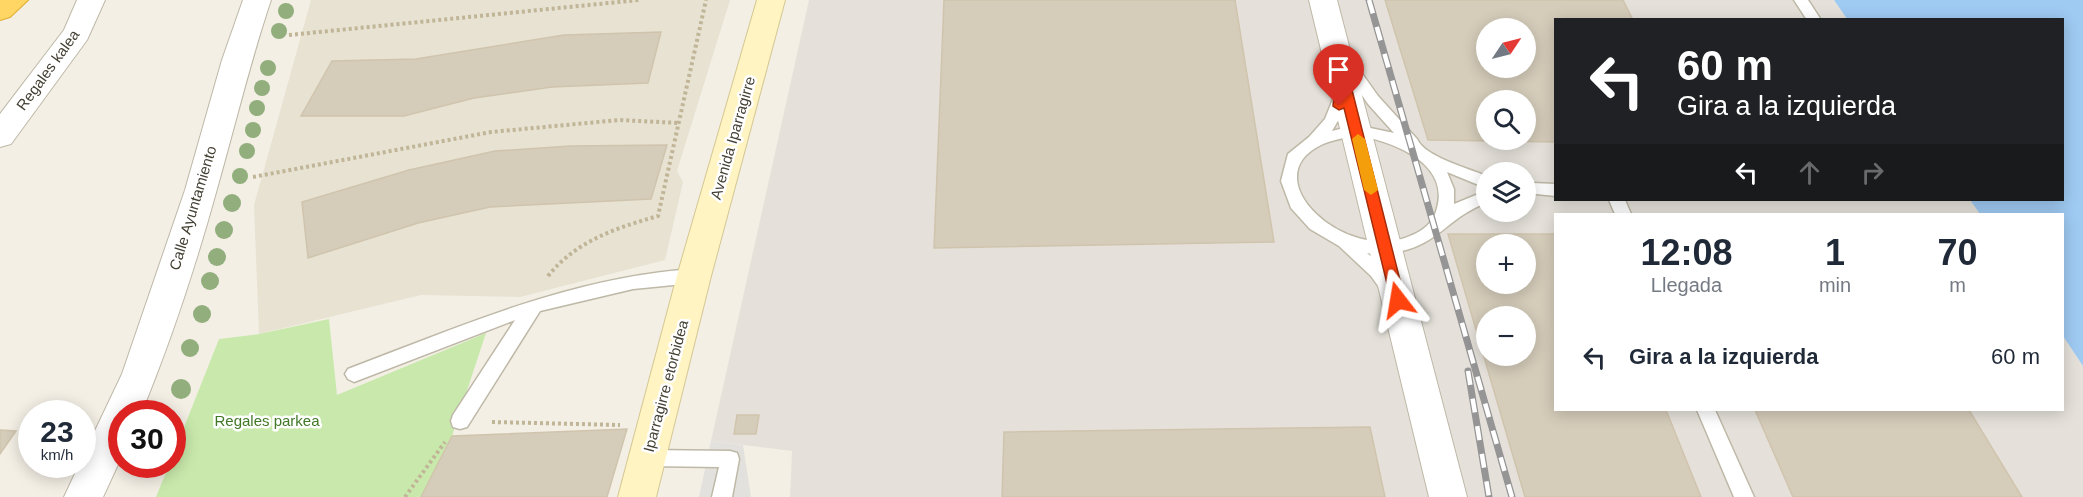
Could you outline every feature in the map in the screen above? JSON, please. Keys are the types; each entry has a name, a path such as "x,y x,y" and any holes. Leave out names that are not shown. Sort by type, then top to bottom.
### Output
{"highway":[{"path":"0,11 14,0"}],"street":[{"name":"Regales kalea","path":"0,136 76,33 91,0"},
{"name":"Calle Ayuntamiento","path":"128,400 143,365 201,190 236,60 257,0"},
{"name":"Avenida Iparragirre","path":"694,276 771,0"},
{"path":"1323,0 1448,497"},
{"name":"Iparragirre etorbidea","path":"638,497 694,276"},
{"name":"Calle Ayuntamiento","path":"83,497 108,444"}],"lane":[{"path":"1802,0 1813,18"},
{"path":"1331,32 1353,72 1373,100 1437,169 1446,187 1448,205 1442,222"},
{"path":"1342,74 1342,93 1335,116 1328,127 1298,152 1289,168 1288,186 1296,205 1311,222 1345,243 1386,283 1400,307"},
{"path":"1313,140 1332,133 1356,130 1376,133 1402,141 1440,164 1476,178"},
{"path":"1536,189 1554,190"},
{"path":"1400,307 1400,267 1407,254 1442,222 1464,205 1476,201"},
{"path":"1345,243 1385,248 1408,244 1428,236"},
{"path":"354,374 534,306 609,286 654,278 694,276"},
{"path":"460,421 534,306"},
{"path":"1706,411 1744,497"},
{"path":"648,458 730,459 722,497"}],"path":[{"path":"289,34 639,0"},
{"path":"534,306 549,273 578,248 609,230 658,216 706,0"},
{"path":"254,177 491,132 620,120 679,123"},
{"path":"405,497 460,421 611,425"}],"shaded area":[{"path":"311,0 730,0 677,171 683,182 665,260 520,297 421,295 259,334 254,205"},
{"path":"809,0 1834,0 1846,18 1554,18 1554,201 1971,201 1979,213 1554,213 1554,411 2064,411 2064,338 2083,366 2083,497 790,497 792,451 711,441"},
{"path":"711,441 743,445 751,497 699,497"}],"green space":[{"name":"Regales parkea","path":"329,319 337,395 486,333 452,436 421,497 156,497 164,478 186,478 186,422 219,339 259,334"}],"water":[{"path":"1834,0 2083,0 2083,366 2064,338 2064,213 1979,213 1971,201 2064,201 2064,18 1846,18"}],"building":[{"path":"944,0 1235,0 1274,242 934,248"},
{"path":"1385,0 1623,0 1632,18 1554,18 1554,142 1536,142 1536,90 1476,90 1476,141 1428,140"},
{"path":"661,32 648,83 552,87 474,98 404,116 301,116 332,61 416,59 564,35"},
{"path":"667,145 651,199 490,207 418,223 308,258 302,202 409,170 495,151 570,146"},
{"path":"1448,234 1476,234 1476,294 1536,294 1536,234 1554,234 1554,411 1666,411 1701,497 1525,497 1487,366 1536,366 1536,306 1476,306 1476,330"},
{"path":"1755,411 1970,411 2022,497 1793,497"},
{"path":"737,415 759,415 756,434 734,434"},
{"path":"1370,427 1385,497 1002,497 1004,432"},
{"path":"627,429 607,497 421,497 452,436"},
{"path":"0,430 16,431 0,454"}],"railway":[{"path":"1369,0 1512,497"},
{"path":"1468,371 1489,497"}],"slow traffic":[{"path":"1358,139 1371,190"}],"route":[{"path":"1339,106 1342,74 1398,300"}]}
